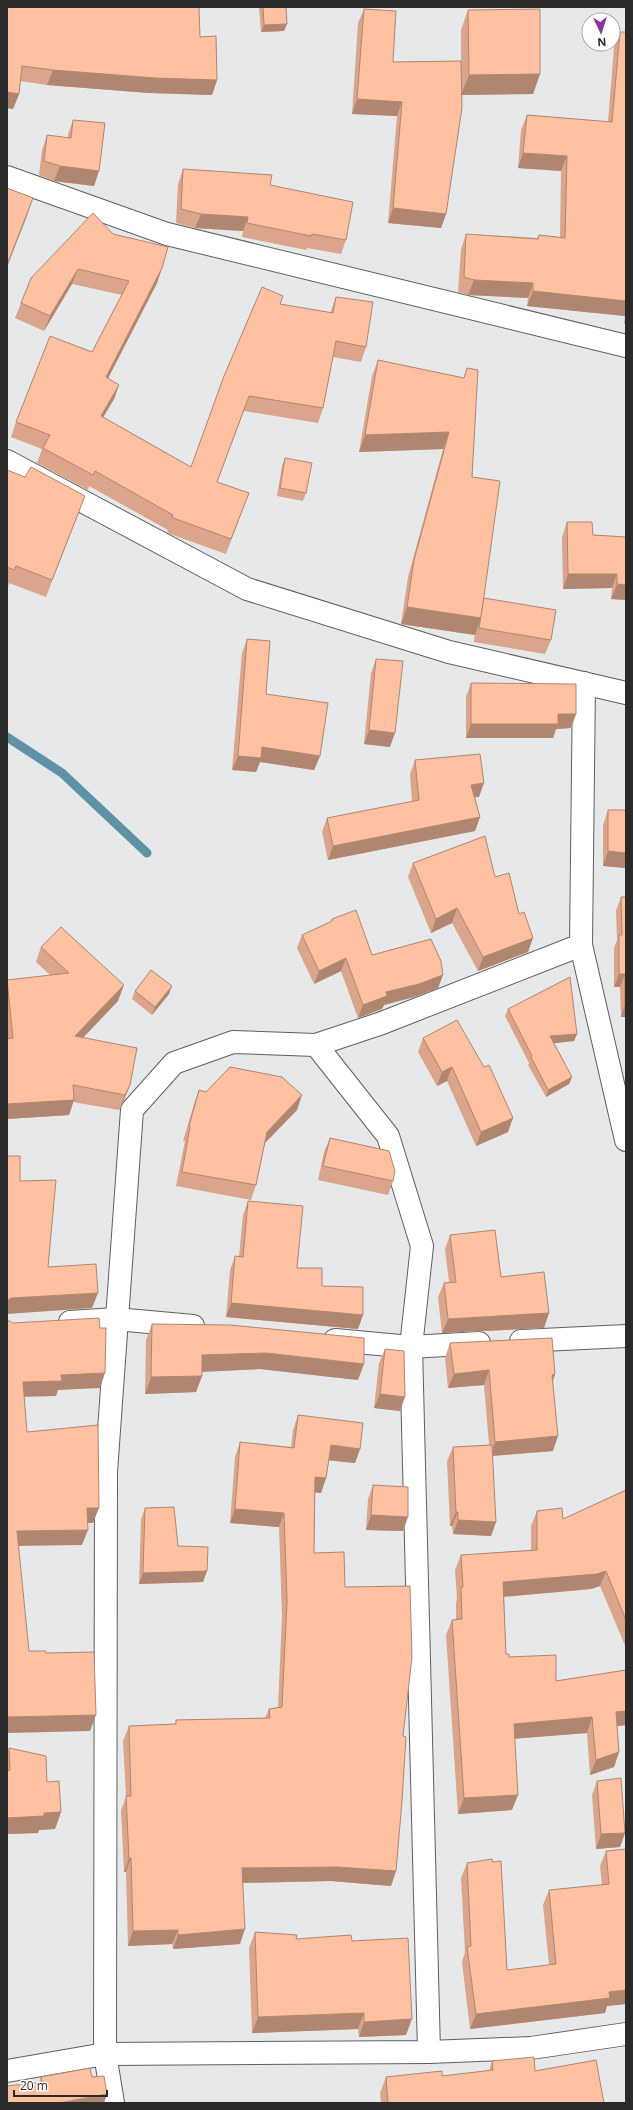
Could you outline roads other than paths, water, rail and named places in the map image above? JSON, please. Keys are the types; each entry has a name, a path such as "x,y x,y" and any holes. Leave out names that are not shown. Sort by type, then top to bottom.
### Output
{"street":[{"path":"7,177 167,234 626,346"},
{"path":"7,461 247,589 449,652 626,693"},
{"path":"584,683 581,945 617,1068 626,1140"},
{"path":"113,2103 105,2054 106,1472 132,1110 174,1062 233,1042 316,1045 382,1023 581,945"},
{"path":"316,1045 388,1136 422,1246 411,1347 429,2052"},
{"path":"46,1324 116,1319 210,1328"},
{"path":"318,1338 411,1347 626,1336"},
{"path":"7,2071 105,2054 429,2052 531,2048 626,2034"}],"waterway":[{"path":"7,737 62,773 147,853"}]}
